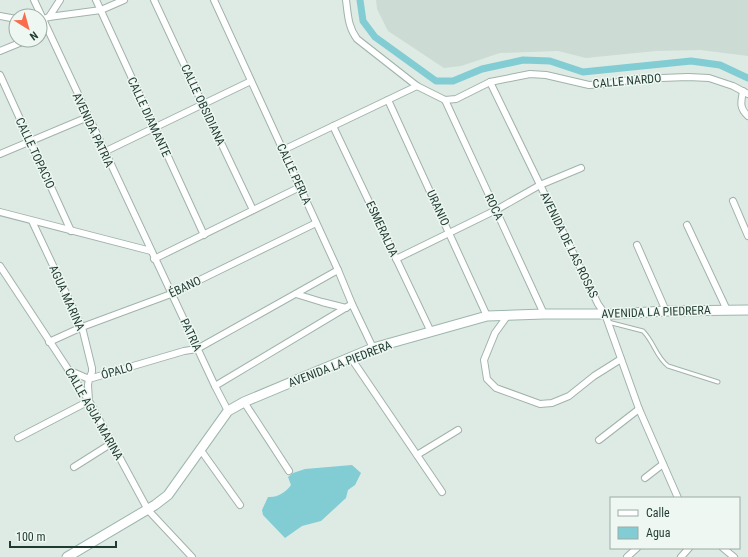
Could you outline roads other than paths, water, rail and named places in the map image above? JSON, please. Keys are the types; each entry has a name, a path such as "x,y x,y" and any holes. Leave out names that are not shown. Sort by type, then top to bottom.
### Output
{"street":[{"path":"49,17 60,0"},
{"name":"CALLE DIAMANTE","path":"96,0 204,235"},
{"path":"49,17 101,10 124,0"},
{"name":"CALLE OBSIDIANA","path":"154,0 253,210"},
{"name":"CALLE PERLA","path":"214,0 338,270 349,306 373,348"},
{"path":"346,0 349,24 357,39 417,86 445,100"},
{"name":"AVENIDA PATRIA","path":"48,33 154,259"},
{"name":"CALLE NARDO","path":"445,100 456,99 490,82 530,74 546,75 589,85 608,84 634,79 688,77 709,78 734,86 745,92"},
{"name":"CALLE TOPACIO","path":"0,75 71,231"},
{"path":"104,152 251,81"},
{"name":"AVENIDA DE LAS ROSAS","path":"490,82 598,304 607,318 639,410 678,497"},
{"path":"283,150 417,86"},
{"path":"745,92 740,105 748,116"},
{"name":"URANIO","path":"388,100 487,316"},
{"name":"ROCA","path":"445,100 544,314"},
{"path":"0,154 88,117"},
{"name":"ESMERALDA","path":"333,126 431,332"},
{"path":"396,259 496,210 540,185 581,168"},
{"path":"154,259 300,187"},
{"path":"733,201 748,236"},
{"path":"0,212 151,251"},
{"name":"AGUA MARINA","path":"32,221 82,327 92,368 89,379"},
{"name":"ÉBANO","path":"49,342 82,327 171,294 316,223"},
{"path":"688,225 728,310"},
{"path":"637,245 666,311"},
{"name":"PATRIA","path":"154,259 228,411"},
{"name":"CALLE AGUA MARINA","path":"0,267 89,401 148,510 192,557"},
{"path":"197,350 338,270"},
{"path":"296,294 322,302 349,306"},
{"path":"215,386 349,306"},
{"name":"AVENIDA LA PIEDRERA","path":"73,555 148,510 168,495 228,411 244,402 373,348 487,316 544,314 607,318 666,311 748,310"},
{"path":"508,315 495,332 484,360 487,379 496,388 540,404 552,403 569,396 594,376 621,359"},
{"name":"ÓPALO","path":"89,401 89,379 184,351 197,350"},
{"path":"351,358 442,492"},
{"path":"68,370 89,379"},
{"path":"18,438 89,401"},
{"path":"244,402 289,471"},
{"path":"599,440 639,410"},
{"path":"417,455 458,430"},
{"path":"74,467 112,443"},
{"path":"200,449 240,505"},
{"path":"645,478 663,464"},
{"path":"627,557 635,549"},
{"path":"681,557 688,549"},
{"path":"726,552 734,557"}],"lane":[{"path":"607,318 643,331 647,335 661,361 668,366 718,382"}],"water":[{"path":"352,465 361,473 355,485 348,490 346,498 321,521 302,526 285,538 263,515 262,510 268,497 281,494 287,490 291,485 288,477 293,473 305,469"}],"waterway":[{"path":"360,0 363,21 375,37 436,81 453,81 482,69 523,60 550,61 583,72 691,61 720,65 748,78"}]}
